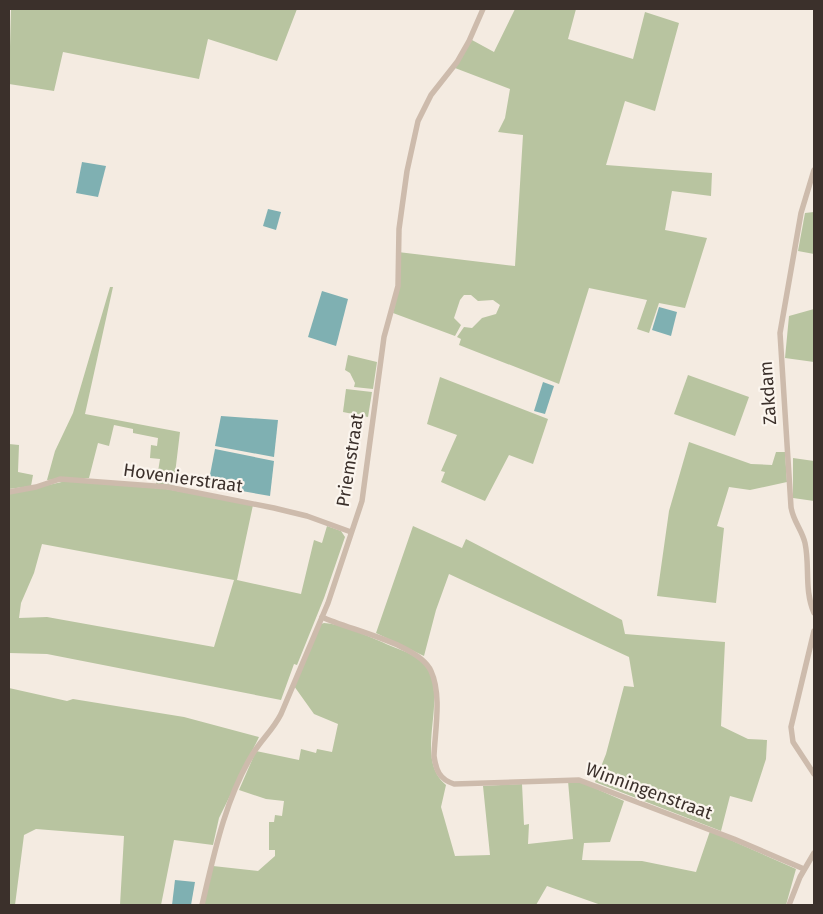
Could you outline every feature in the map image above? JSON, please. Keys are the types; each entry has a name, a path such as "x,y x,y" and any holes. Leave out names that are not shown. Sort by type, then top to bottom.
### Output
{"street":[{"name":"Priemstraat","path":"202,905 225,813 251,755 275,726 322,617 363,496 380,362 398,286 399,229 407,171 418,121 431,95 457,62 483,9"},
{"name":"Zakdam","path":"814,170 807,187 793,249 780,333 780,348 792,518 805,544 809,599 814,612"},
{"name":"Hovenierstraat","path":"9,492 36,487 60,479 168,487 307,516 350,532"},
{"name":"Winningenstraat","path":"322,617 385,641 424,660 432,672 436,696 434,756 439,774 447,782 454,784 579,780 734,839 804,869"},
{"path":"814,631 791,727 793,742 814,774"},
{"path":"790,905 804,869 814,852"}],"green space":[{"path":"11,9 297,9 277,61 208,39 199,79 63,52 54,91 9,84"},
{"path":"515,9 576,9 568,39 633,59 645,12 679,23 655,111 625,101 606,165 712,173 711,196 672,191 665,230 707,238 685,308 659,303 649,333 637,329 647,300 589,288 559,384 459,345 461,339 457,337 464,327 472,328 482,318 496,314 500,305 493,300 478,301 471,295 464,295 460,300 454,318 461,325 455,336 393,313 400,284 398,252 515,266 523,135 498,132 505,118 510,89 455,68 472,40 494,52"},
{"path":"814,212 814,254 798,251 805,213"},
{"path":"110,287 113,287 85,414 180,432 174,482 172,485 156,484 160,459 150,458 151,445 157,446 158,438 133,433 133,429 114,425 109,446 98,443 89,478 47,480 55,451 73,413"},
{"path":"814,309 814,362 785,358 789,316"},
{"path":"348,355 377,362 373,389 354,387 355,383 350,373 345,370"},
{"path":"688,375 749,397 735,436 674,414"},
{"path":"440,377 548,419 533,464 509,455 485,501 441,482 445,472 441,471 457,435 427,424"},
{"path":"346,389 372,392 368,417 343,412"},
{"path":"689,442 751,464 772,465 776,452 785,452 787,482 750,490 729,487 717,526 724,528 716,603 657,596 669,511"},
{"path":"9,444 19,445 18,472 33,475 31,486 9,489"},
{"path":"793,458 814,461 814,501 793,498"},
{"path":"66,481 166,489 253,505 237,580 301,594 314,540 322,543 327,526 341,531 345,537 324,598 297,665 294,664 281,700 47,654 9,653 9,494","holes":["42,544 234,580 214,647 47,617 19,618 21,603 34,573"]},
{"path":"413,526 462,548 466,539 622,620 625,634 725,642 721,726 748,739 767,740 766,759 752,802 730,796 721,831 595,782 606,754 624,686 634,687 629,657 449,574 436,610 424,656 376,633"},
{"path":"324,623 353,630 407,652 420,660 430,673 434,688 432,757 436,772 446,785 441,807 455,856 490,855 483,786 522,784 524,825 529,824 528,844 573,839 568,781 583,783 624,801 610,842 584,843 582,860 642,861 696,872 710,831 796,869 786,905 601,905 547,886 536,905 204,905 213,866 258,871 275,856 275,850 269,850 269,822 274,822 275,815 282,816 284,801 266,799 239,790 256,751 299,760 301,749 316,753 317,749 332,752 338,724 314,714 294,686 321,624"},
{"path":"9,688 67,701 73,699 184,717 259,737 219,818 213,845 174,840 161,905 120,905 124,836 36,829 24,835 15,905 9,905"}],"water":[{"path":"82,162 106,166 98,197 76,193"},
{"path":"268,209 281,212 276,230 263,226"},
{"path":"322,291 348,299 336,346 308,337"},
{"path":"659,307 677,312 671,336 652,330"},
{"path":"543,382 554,386 545,414 534,411"},
{"path":"221,416 278,420 274,457 215,446"},
{"path":"215,449 274,461 270,496 208,485"},
{"path":"175,880 195,882 191,905 172,905"}]}
